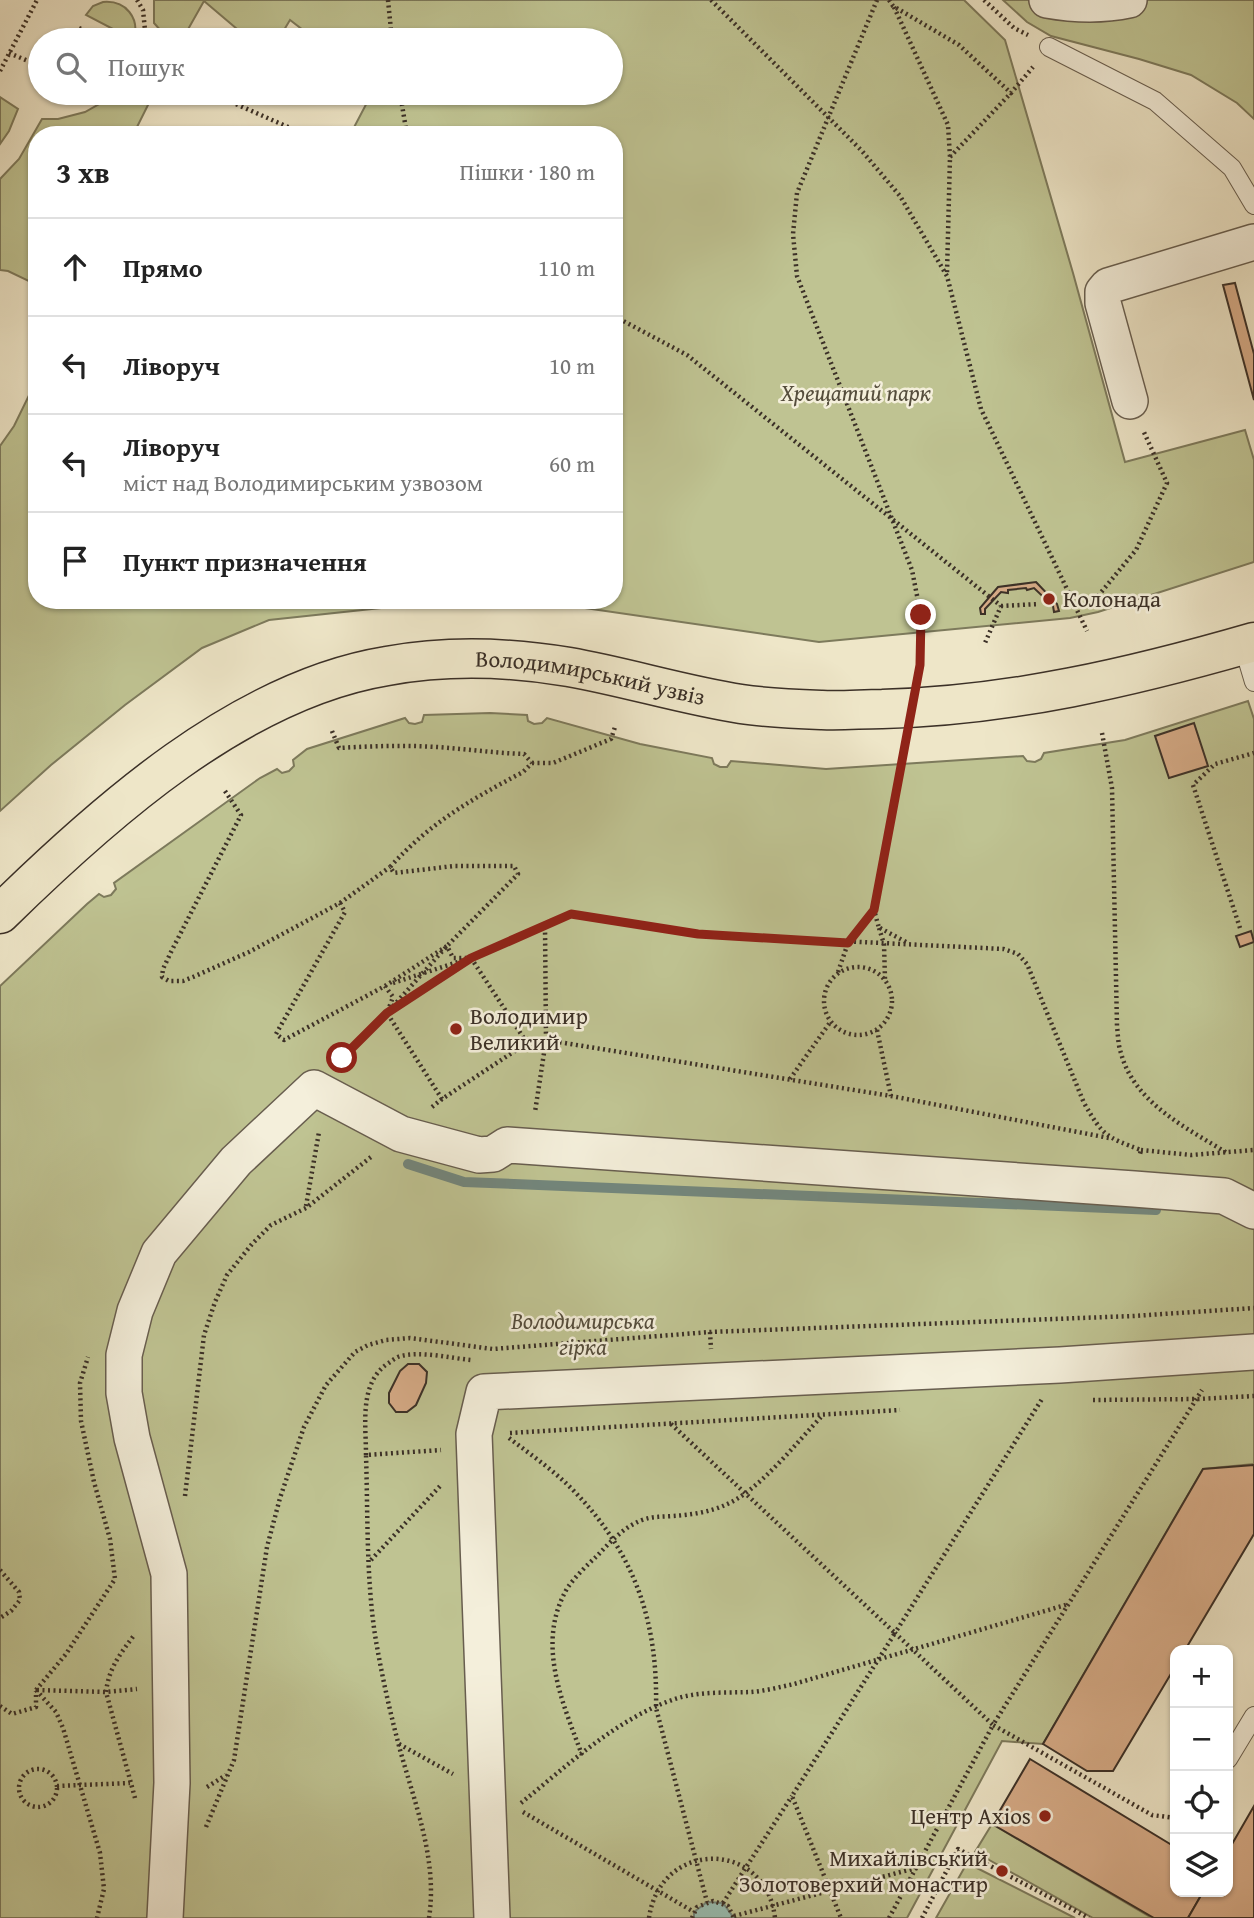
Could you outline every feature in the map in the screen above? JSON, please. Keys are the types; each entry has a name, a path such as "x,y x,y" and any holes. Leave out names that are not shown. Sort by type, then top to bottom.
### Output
{"main road":[{"name":"Володимирський узвіз","path":"0,914 80,839 150,780 223,731 290,695 383,666 436,659 497,660 568,667 742,705 826,710 926,708 1082,686 1248,644"}],"street":[{"path":"1046,0 1076,5 1112,4 1129,0"},
{"path":"1130,401 1103,303 1103,292 1114,283 1254,242"},
{"path":"165,1918 172,1783 169,1574 132,1438 124,1393 124,1355 135,1311 159,1254 236,1161 314,1088 401,1134 479,1155 493,1154 507,1145 1134,1189 1224,1196 1254,1210"},
{"path":"492,1918 474,1434 484,1392 1254,1352"}],"lane":[{"path":"1049,47 1155,101 1232,168 1254,205"},
{"path":"1248,644 1254,682"},
{"path":"1233,1751 1254,1716"}],"path":[{"path":"0,71 37,0"},
{"path":"137,0 143,10 145,28"},
{"path":"388,0 391,28"},
{"path":"711,0 843,132 900,196 947,276"},
{"path":"874,910 848,943 838,973 825,990 825,1012 831,1021 838,1029 857,1035 877,1030 885,1022 892,1001 886,980 884,944 874,910 920,665 921,615 912,570 797,276 793,234 797,193 877,0"},
{"path":"889,0 948,125 950,157 947,276 981,408 1087,631"},
{"path":"950,157 1011,93 1049,47 1014,28 984,0"},
{"path":"893,6 959,45 1011,93"},
{"path":"9,53 28,61"},
{"path":"239,105 288,126"},
{"path":"402,105 406,126"},
{"path":"623,321 687,355 1001,606 1039,604"},
{"path":"1098,596 1136,550 1167,483 1130,401"},
{"path":"985,643 1001,606"},
{"path":"226,791 241,815 163,968 162,976 169,981 183,981 249,952 340,903 390,867 414,841 450,813 523,772 532,763 553,763 611,739 615,727"},
{"path":"331,731 339,748 393,745 441,747 524,754 532,763"},
{"path":"1102,733 1112,788 1117,1026 1121,1055 1132,1080 1164,1114 1227,1153"},
{"path":"1240,928 1193,785 1215,764 1254,753"},
{"path":"306,1208 319,1132 314,1088 518,874 514,866 454,866 394,873 390,867"},
{"path":"340,903 345,912 276,1034 284,1040 385,986 447,946"},
{"path":"385,986 471,958 571,914 698,934 1004,949 1018,954 1027,964 1084,1103 1109,1138"},
{"path":"507,1145 523,1132 535,1114 546,1040 545,926"},
{"path":"879,928 908,943"},
{"path":"447,946 453,958 471,958"},
{"path":"387,1013 471,958"},
{"path":"471,958 527,1043"},
{"path":"838,973 847,968 858,967 878,973 886,980"},
{"path":"385,986 393,998 387,1013"},
{"path":"387,1013 442,1099"},
{"path":"790,1079 831,1021"},
{"path":"877,1030 891,1096"},
{"path":"185,1506 204,1335 227,1275 271,1225 306,1208 442,1099 527,1043 546,1040 891,1096 1109,1138 1141,1150 1191,1155 1254,1150"},
{"path":"307,1136 332,1132"},
{"path":"1134,1189 1141,1150"},
{"path":"204,1833 234,1760 267,1547 280,1498 304,1427 326,1385 349,1357 368,1345 410,1338 493,1349 710,1332 1133,1316 1254,1308"},
{"path":"0,1706 12,1714 36,1707 36,1690 66,1654 115,1579 110,1539 81,1421 80,1383 90,1350"},
{"path":"429,1918 430,1872 423,1831 398,1744 376,1642 371,1603 365,1406 369,1388 382,1368 398,1356 419,1354 480,1361"},
{"path":"889,1918 993,1725 1198,1399 1218,1354"},
{"path":"723,1903 1041,1401 1060,1364"},
{"path":"1080,1400 1254,1396"},
{"path":"1027,1402 1054,1401"},
{"path":"707,1902 656,1708 657,1678 649,1621 630,1567 594,1513 570,1487 503,1433 903,1410"},
{"path":"582,1755 556,1682 552,1658 559,1606 569,1586 613,1539 640,1520 725,1506 746,1494 823,1415"},
{"path":"670,1424 993,1725 1152,1815 1170,1817"},
{"path":"366,1455 475,1448"},
{"path":"370,1562 475,1448"},
{"path":"0,1570 19,1592 20,1600 0,1618"},
{"path":"695,1912 515,1808 582,1755 634,1719 671,1700 694,1694 755,1691 794,1685 1069,1604"},
{"path":"36,1690 106,1692"},
{"path":"36,1690 56,1712 67,1740 100,1853 104,1889 97,1918"},
{"path":"398,1744 487,1793"},
{"path":"35,1769 52,1775 57,1786 54,1798 39,1807 23,1799 20,1787 24,1775 35,1769"},
{"path":"57,1786 130,1783"},
{"path":"792,1796 841,1918"},
{"path":"922,1918 958,1849 1089,1918"},
{"path":"649,1918 657,1889 668,1875 696,1860 713,1858 746,1868 758,1878 768,1891 775,1918"},
{"path":"692,1918 707,1902 723,1903 734,1917 916,1868"}],"green space":[{"name":"Хрещатий парк","path":"154,0 964,0 1005,40 1125,462 1245,430 1254,460 1254,562 1098,612 1070,618 819,642 592,609 623,609 623,126 355,126 366,105 623,105 623,28 300,28 290,20 285,28 236,28 204,1 189,28 158,28 154,23"},
{"path":"1003,0 1254,0 1254,119 1237,103 1191,75 1051,36 1027,22"},
{"path":"111,2 124,7 133,18 135,28 111,28 86,15 93,6"},
{"path":"0,97 18,109 0,144"},
{"path":"97,105 148,105 138,126 38,126 42,119 58,119 85,112"},
{"path":"28,143 28,281 0,270 0,179 19,159"},
{"path":"28,397 28,609 372,609 269,620 202,648 125,705 0,811 0,446 14,426"},
{"name":"Володимирська гірка","path":"1248,701 1254,719 1254,1464 1203,1469 1043,1744 1002,1741 907,1918 0,1918 0,986 99,894 104,897 111,895 116,889 114,883 260,778 277,769 282,773 289,771 294,766 293,760 307,749 405,718 409,723 415,724 422,722 424,715 527,715 528,721 534,724 542,723 547,718 640,744 712,758 714,764 720,767 727,767 731,761 826,769 1023,756 1027,761 1035,762 1041,759 1044,753 1125,740"},
{"path":"992,1824 1152,1918 1093,1918 975,1852"},
{"path":"967,1863 1075,1918 936,1918"}],"water":[{"path":"707,1902 723,1903 734,1918 694,1918 694,1912"}],"building":[{"path":"1235,283 1254,354 1254,400 1223,285"},
{"name":"Колонада","path":"1036,582 1057,604 1059,611 1054,612 1053,606 1034,588 1026,588 1001,592 985,609 985,614 981,614 980,608 998,587"},
{"path":"1194,723 1208,766 1169,778 1155,736"},
{"path":"1251,931 1254,942 1240,947 1236,936"},
{"path":"408,1364 419,1364 427,1372 426,1383 416,1405 407,1412 396,1412 389,1403 389,1393 400,1371"},
{"path":"1254,1465 1254,1534 1188,1645 1170,1645 1170,1675 1113,1771 1087,1771 1043,1744 1203,1469"},
{"path":"1030,1759 1170,1844 1170,1897 1200,1897 1188,1918 1154,1918 992,1824"},
{"path":"1254,1806 1254,1918 1188,1918 1200,1897 1233,1897 1233,1842"}],"waterway":[{"path":"408,1164 464,1182 1156,1210"}],"place":[{"name":"Колонада","path":"1049,599"},
{"name":"Володимир Великий","path":"456,1029"},
{"name":"Центр Axios","path":"1045,1816"},
{"name":"Михайлівський Золотоверхий монастир","path":"1002,1871"}],"route":[{"path":"342,1058 387,1013 471,958 571,914 698,934 848,943 874,910 920,665 921,615"}]}
